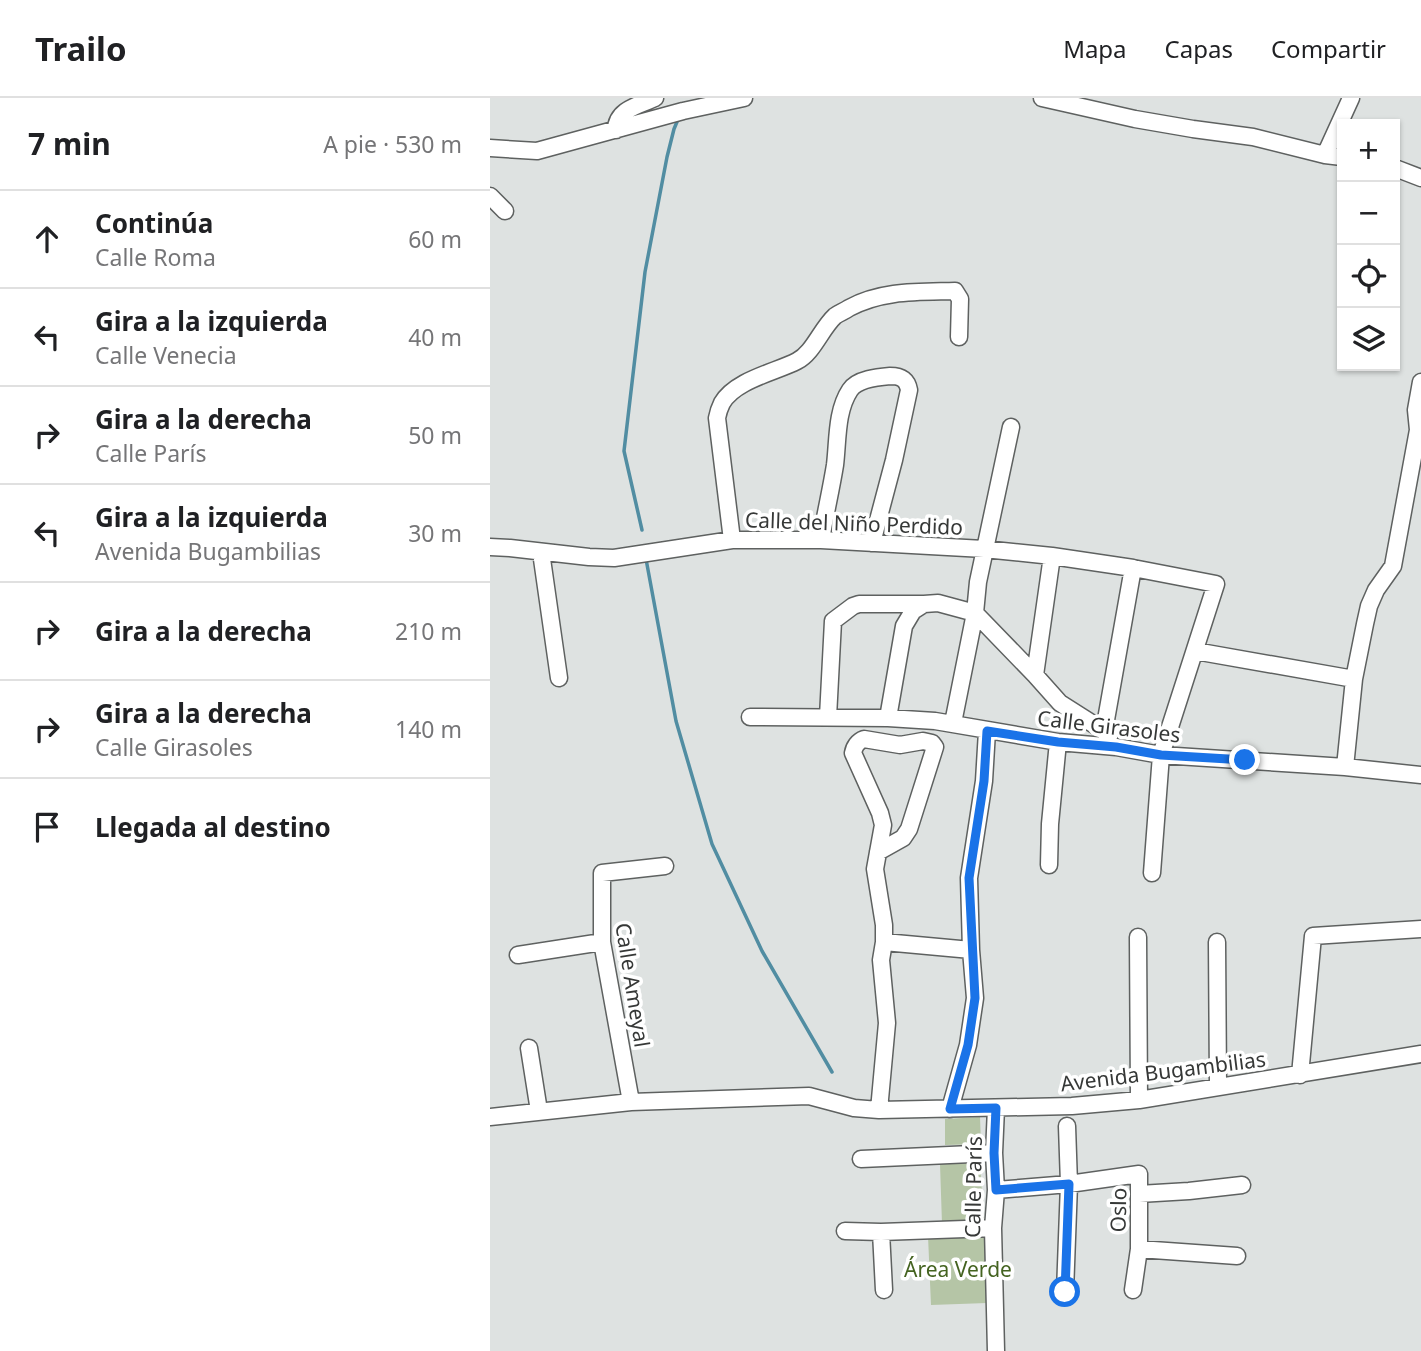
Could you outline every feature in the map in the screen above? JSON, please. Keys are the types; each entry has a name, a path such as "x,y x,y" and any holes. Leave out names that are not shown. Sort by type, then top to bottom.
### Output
{"street":[{"path":"616,130 616,122 620,116 629,109 655,98"},
{"path":"490,148 537,151 683,111 744,98"},
{"path":"1042,98 1135,119 1253,136 1337,156"},
{"path":"1325,155 1351,98"},
{"path":"1400,170 1421,178"},
{"path":"490,196 505,211"},
{"path":"732,540 717,418 723,401 732,392 807,355 836,316 863,301 889,293 955,291 961,299 959,337"},
{"path":"821,540 845,399 851,388 857,384 896,376 905,379 909,390 872,543"},
{"path":"1345,767 1354,679 1369,606 1392,566 1418,430 1416,410 1421,382"},
{"path":"953,723 975,613 984,549 1011,427"},
{"name":"Calle del Niño Perdido","path":"490,547 614,558 732,540 821,540 984,549 1052,556 1216,584 1195,651"},
{"path":"541,552 559,678"},
{"path":"1035,675 1052,556"},
{"path":"1104,731 1133,568"},
{"path":"828,717 833,621 859,604 938,603 975,613 1060,703 1104,731 1116,747"},
{"path":"888,718 904,626 913,611 923,604"},
{"path":"1152,873 1161,755 1195,651 1354,679"},
{"name":"Calle Girasoles","path":"750,717 888,718 953,723 1058,742 1116,747 1161,755 1345,767 1421,775"},
{"path":"950,1109 968,1045 975,998 969,878 984,781 987,731"},
{"path":"878,852 903,838 909,829 935,747 932,743 923,741 900,745 864,739 853,748 883,825 878,852 875,869 884,925 881,960 887,1023 879,1110"},
{"path":"1049,865 1058,742"},
{"name":"Calle Ameyal","path":"631,1102 602,942 602,873 665,866"},
{"path":"1300,1074 1313,936 1421,929"},
{"path":"1138,937 1139,1100"},
{"path":"517,955 602,942"},
{"path":"884,942 971,950"},
{"path":"1217,942 1218,1086"},
{"path":"529,1048 539,1111"},
{"name":"Avenida Bugambilias","path":"490,1117 631,1102 809,1096 854,1108 879,1110 1072,1106 1139,1100 1421,1054"},
{"name":"Calle París","path":"996,1108 993,1228 996,1351"},
{"path":"1065,1292 1069,1184 1066,1126"},
{"path":"861,1159 994,1153"},
{"name":"Oslo","path":"1069,1184 1139,1174 1139,1249 1133,1290"},
{"path":"996,1190 1069,1184"},
{"path":"1139,1194 1242,1185"},
{"path":"845,1231 993,1228"},
{"path":"881,1232 884,1290"},
{"path":"1139,1249 1237,1256"}],"green space":[{"path":"980,1117 981,1144 945,1145 945,1119"},
{"name":"Área Verde","path":"980,1163 984,1223 942,1224 940,1164"},
{"name":"Área Verde","path":"985,1233 987,1303 931,1305 928,1236"}],"waterway":[{"path":"642,530 624,451 645,272 667,157 679,117"},
{"path":"646,559 676,721 712,844 762,951 832,1072"}],"route":[{"path":"1065,1292 1069,1184 996,1190 996,1108 950,1109 968,1045 975,998 969,878 984,781 987,731 1161,755 1245,760"}]}
